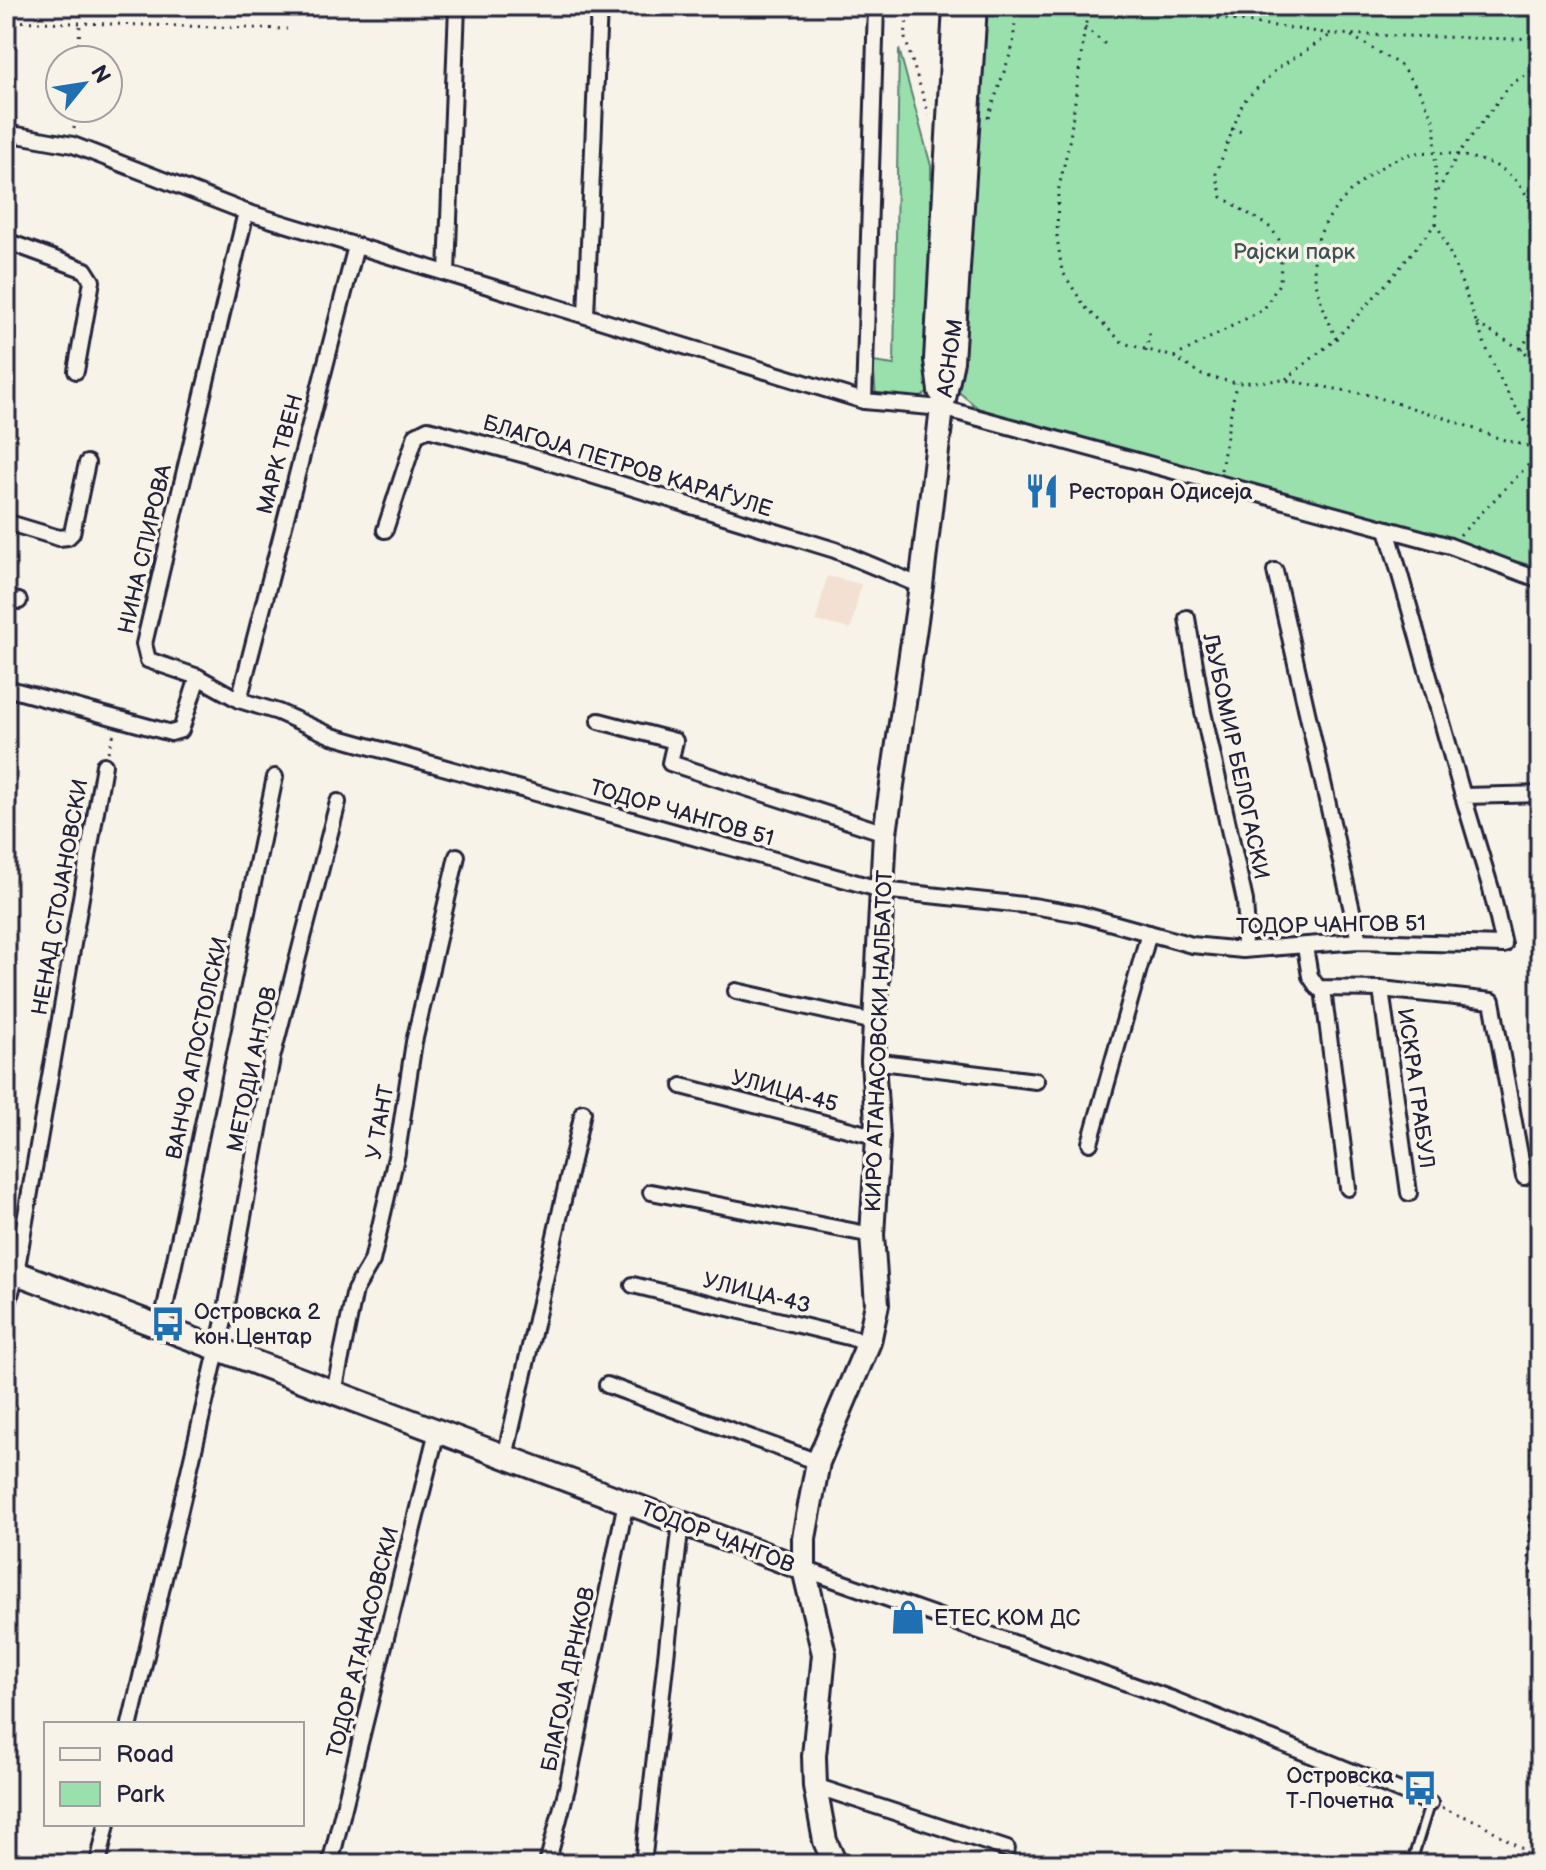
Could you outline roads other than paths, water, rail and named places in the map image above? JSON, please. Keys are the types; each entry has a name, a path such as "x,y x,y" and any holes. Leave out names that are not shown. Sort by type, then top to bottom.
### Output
{"street":[{"path":"447,273 457,6"},
{"path":"586,315 599,6"},
{"path":"864,401 876,6"},
{"name":"АСНОМ","path":"942,408 936,360 955,6"},
{"name":"АСНОМ","path":"942,408 952,361 975,6"},
{"path":"6,133 73,145 246,212 864,401 942,408 1450,546 1540,580"},
{"name":"НИНА СПИРОВА","path":"198,677 148,660 144,644 246,212"},
{"path":"6,241 89,274 92,281 76,371"},
{"name":"МАРК ТВЕН","path":"239,700 356,246"},
{"name":"КИРО АТАНАСОВСКИ НАЛБАТОТ","path":"835,1864 825,1841 815,1786 814,1756 824,1654 804,1569 804,1538 818,1462 869,1342 877,1304 872,1235 878,1137 873,1061 885,833 921,586 942,408"},
{"name":"БЛАГОЈА ПЕТРОВ КАРАЃУЛЕ","path":"385,530 416,435 428,429 529,456 835,550 921,586"},
{"path":"6,522 59,538 68,537 72,533 87,463"},
{"name":"ТОДОР ЧАНГОВ 51","path":"198,677 239,700 278,712 332,736 882,890 1033,906 1192,945 1243,950 1359,941 1504,945 1491,889 1387,529"},
{"path":"1275,571 1359,941"},
{"name":"ЉУБОМИР БЕЛОГАСКИ","path":"1187,618 1203,712 1245,901 1243,950"},
{"path":"6,688 171,733 181,730 198,677"},
{"path":"599,721 675,741 670,763 885,833"},
{"name":"НЕНАД СТОЈАНОВСКИ","path":"6,1311 104,765"},
{"name":"ВАНЧО АПОСТОЛСКИ","path":"161,1327 275,777"},
{"path":"1463,796 1540,794"},
{"name":"МЕТОДИ АНТОВ","path":"217,1348 272,1058 338,802"},
{"name":"У ТАНТ","path":"334,1392 355,1290 372,1261 397,1153 414,1042 457,856"},
{"path":"1090,1143 1149,933"},
{"path":"1305,947 1311,980 1323,989 1348,1188"},
{"name":"ИСКРА ГРАБУЛ","path":"1323,989 1381,989 1492,1001 1524,1177"},
{"name":"ИСКРА ГРАБУЛ","path":"1381,989 1409,1193"},
{"path":"736,991 874,1022"},
{"path":"873,1061 1036,1081"},
{"name":"УЛИЦА-45","path":"682,1086 878,1137"},
{"path":"505,1457 583,1112"},
{"path":"651,1192 872,1235"},
{"name":"ТОДОР ЧАНГОВ","path":"11,1271 804,1569 1172,1699 1430,1803"},
{"name":"УЛИЦА-43","path":"633,1285 869,1342"},
{"path":"130,1722 217,1348"},
{"path":"607,1385 818,1462"},
{"name":"ТОДОР АТАНАСОВСКИ","path":"330,1864 437,1431"},
{"name":"БЛАГОЈА ДРНКОВ","path":"547,1864 567,1788 626,1502"},
{"path":"643,1864 681,1522"},
{"path":"815,1786 1007,1849"},
{"path":"98,1864 107,1826"}],"lane":[{"path":"1411,1864 1430,1803"}],"place":[{"name":"Ресторан Одисеја","path":"1042,491"},
{"name":"Островска 2 кон Центар","path":"168,1324"},
{"name":"ЕТЕС КОМ ДС","path":"908,1617"},
{"name":"Островска Т-Почетна","path":"1420,1788"}],"park label":[{"name":"Рајски парк","path":"1294,251"}]}
